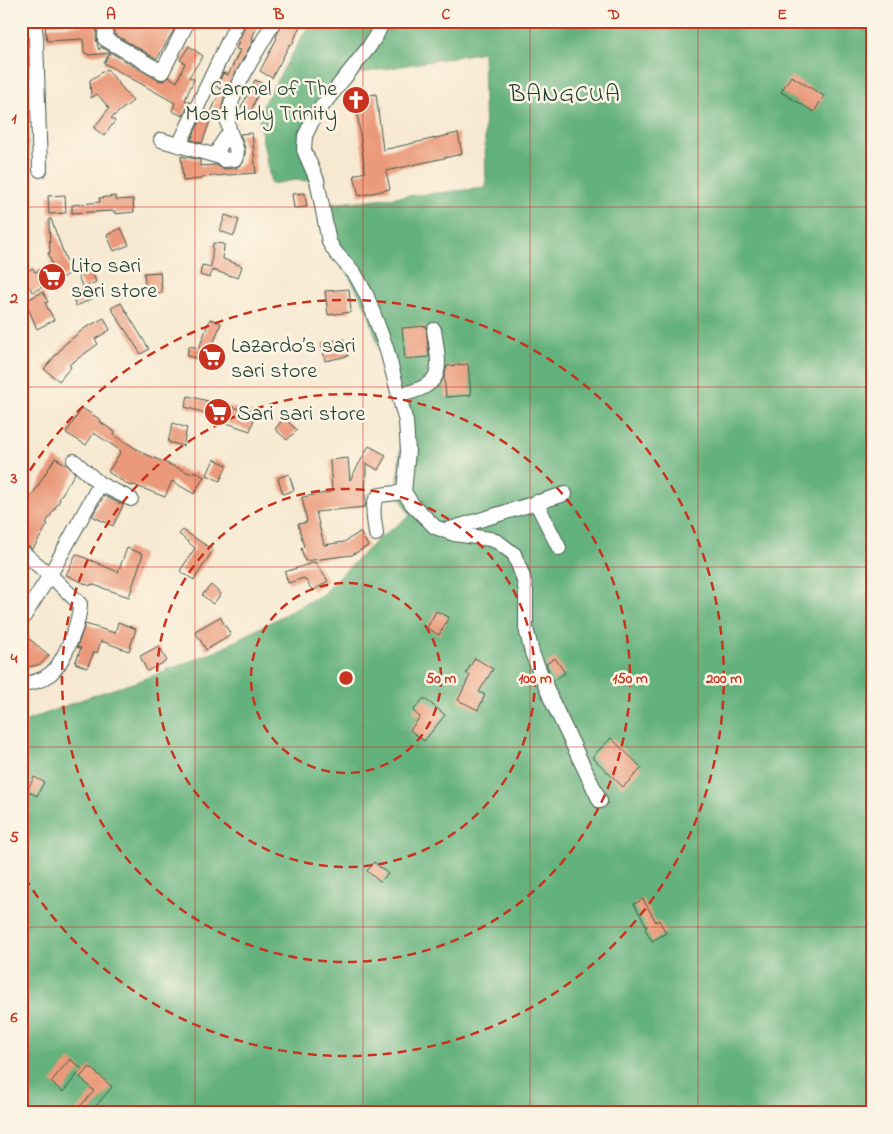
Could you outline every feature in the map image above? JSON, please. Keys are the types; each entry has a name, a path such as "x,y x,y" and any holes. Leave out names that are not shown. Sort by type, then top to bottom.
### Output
{"street":[{"path":"34,21 40,170"},
{"path":"106,21 105,39 162,72 188,21"},
{"path":"194,21 196,23 198,21"},
{"path":"179,145 238,21"},
{"path":"161,140 220,157 224,160 235,159 237,148 228,133 228,119 238,86 274,21"},
{"path":"383,21 369,47 315,116 305,136 304,150 317,180 332,248 355,274 366,294 386,347 406,422 408,451 404,492 412,504 435,527 444,531 490,539 498,542 514,554 526,591 526,628 532,653 551,698 600,801"},
{"path":"399,395 423,388 432,382 437,374 439,365 434,330"},
{"path":"74,461 100,484 132,500"},
{"path":"21,621 50,575 100,484"},
{"path":"376,534 374,509 377,497 404,492"},
{"path":"444,531 565,494"},
{"path":"536,502 559,548"},
{"path":"21,552 50,575 80,604 80,614 67,647 55,669 41,680 21,685"}],"green space":[{"path":"21,21 23,21 28,78 28,167 21,171"},
{"path":"309,21 872,21 872,1113 21,1113 21,723 217,651 321,595 378,539 410,516 397,491 401,420 368,312 323,226 309,181 295,180 271,184 259,120 264,103 306,30","holes":["483,52 486,188 328,204 323,176 313,157 310,145 313,126 355,74"]}],"building":[{"path":"82,21 97,21 96,39 99,50 101,47 158,80 163,81 169,77 177,82 185,63 180,60 189,46 203,56 189,77 194,79 185,100 190,102 183,116 172,111 175,103 104,63 110,53 89,55 84,52 83,39 47,41 45,27 82,25"},
{"path":"115,21 169,21 176,26 157,59 114,34"},
{"path":"247,21 259,21 252,38 254,39 226,91 220,115 211,112 221,89 217,87 223,73 228,75 240,50 236,49"},
{"path":"283,21 302,21 292,45 290,44 272,78 260,71 277,38"},
{"path":"107,69 133,101 111,118 115,121 104,136 94,128 109,108 97,94 91,98 90,80"},
{"path":"791,76 824,96 814,112 781,92"},
{"path":"255,80 262,83 249,116 239,111"},
{"path":"376,94 383,150 458,133 462,154 386,171 390,189 359,196 354,175 365,172 355,97"},
{"path":"205,110 213,113 202,143 191,140"},
{"path":"252,133 256,173 201,177 201,179 183,181 181,156 200,160 200,166 216,165 224,169 236,168 243,163 245,155 245,148 240,134"},
{"path":"305,193 307,207 294,208 292,194"},
{"path":"65,195 66,213 49,214 48,196"},
{"path":"115,196 116,200 133,199 134,212 115,214 115,211 72,213 72,205 100,202 99,198"},
{"path":"225,215 239,220 234,236 220,231"},
{"path":"49,219 51,219 71,273 32,292 23,273 33,268 35,272 52,264 48,253 50,253"},
{"path":"121,228 129,245 114,251 107,235"},
{"path":"213,243 224,244 223,259 242,266 238,278 212,270 210,278 200,275 202,265 211,267"},
{"path":"77,263 90,263 96,282 83,288 78,276"},
{"path":"160,272 162,293 146,294 144,273"},
{"path":"87,289 92,299 76,306 71,295"},
{"path":"349,289 351,312 328,315 325,291"},
{"path":"43,292 48,302 45,303 54,320 37,329 25,301"},
{"path":"121,303 149,349 141,354 111,308"},
{"path":"104,318 110,330 95,339 98,344 69,365 71,367 59,381 44,369 65,344 85,328"},
{"path":"210,319 221,323 211,350 214,351 212,362 187,356 189,346 199,348"},
{"path":"426,326 429,357 405,359 402,328"},
{"path":"344,339 348,356 325,361 322,343"},
{"path":"468,364 471,395 446,397 444,377 447,366"},
{"path":"188,396 256,413 250,431 212,418 212,415 185,407"},
{"path":"82,408 101,420 100,422 115,432 114,435 145,454 192,474 194,471 204,477 194,494 172,481 165,497 134,485 130,486 108,472 121,451 94,433 86,445 66,433"},
{"path":"284,418 297,430 287,440 275,429"},
{"path":"173,423 187,428 183,446 168,442"},
{"path":"369,446 386,455 378,470 366,463 365,507 316,512 324,545 344,542 360,532 368,546 352,555 305,561 301,548 304,547 298,524 307,522 302,497 332,492 330,460 348,458 350,480"},
{"path":"55,458 67,465 75,473 33,549 21,542 21,513"},
{"path":"214,459 227,465 220,481 207,475"},
{"path":"289,474 294,490 283,494 278,478"},
{"path":"104,496 123,505 113,526 92,516"},
{"path":"183,530 213,550 194,580 180,571 195,548 179,534"},
{"path":"127,548 143,554 129,597 91,584 90,586 66,575 76,554 118,572"},
{"path":"315,562 328,581 313,591 304,578 288,583 285,572"},
{"path":"211,585 221,594 213,604 202,595"},
{"path":"436,611 449,617 439,635 427,628"},
{"path":"220,617 231,635 206,650 195,631"},
{"path":"118,622 136,629 129,651 101,641 97,653 94,652 87,668 75,663 81,648 77,647 85,624 115,633"},
{"path":"28,638 49,655 41,664 21,669 21,647"},
{"path":"159,646 167,661 147,671 140,656"},
{"path":"475,658 493,669 479,692 485,695 478,710 458,700 470,675 466,673"},
{"path":"555,658 565,673 553,681 546,664"},
{"path":"424,698 445,715 424,741 410,730 420,717 413,711"},
{"path":"611,738 642,768 623,787 592,757"},
{"path":"34,777 44,782 37,796 27,791"},
{"path":"374,862 388,874 380,882 367,871"},
{"path":"643,899 656,922 659,920 666,933 652,941 645,929 647,927 634,904"},
{"path":"70,1059 82,1069 63,1092 51,1082"},
{"path":"90,1067 112,1087 90,1113 74,1113 94,1091 80,1077"}],"place":[{"name":"Carmel of The Most Holy Trinity","path":"356,100"},
{"name":"Lito sari sari store","path":"52,277"},
{"name":"Lazardo’s sari sari store","path":"212,357"},
{"name":"Sari sari store","path":"218,412"}],"district":[{"name":"BANGCUA","path":"565,93"}]}
